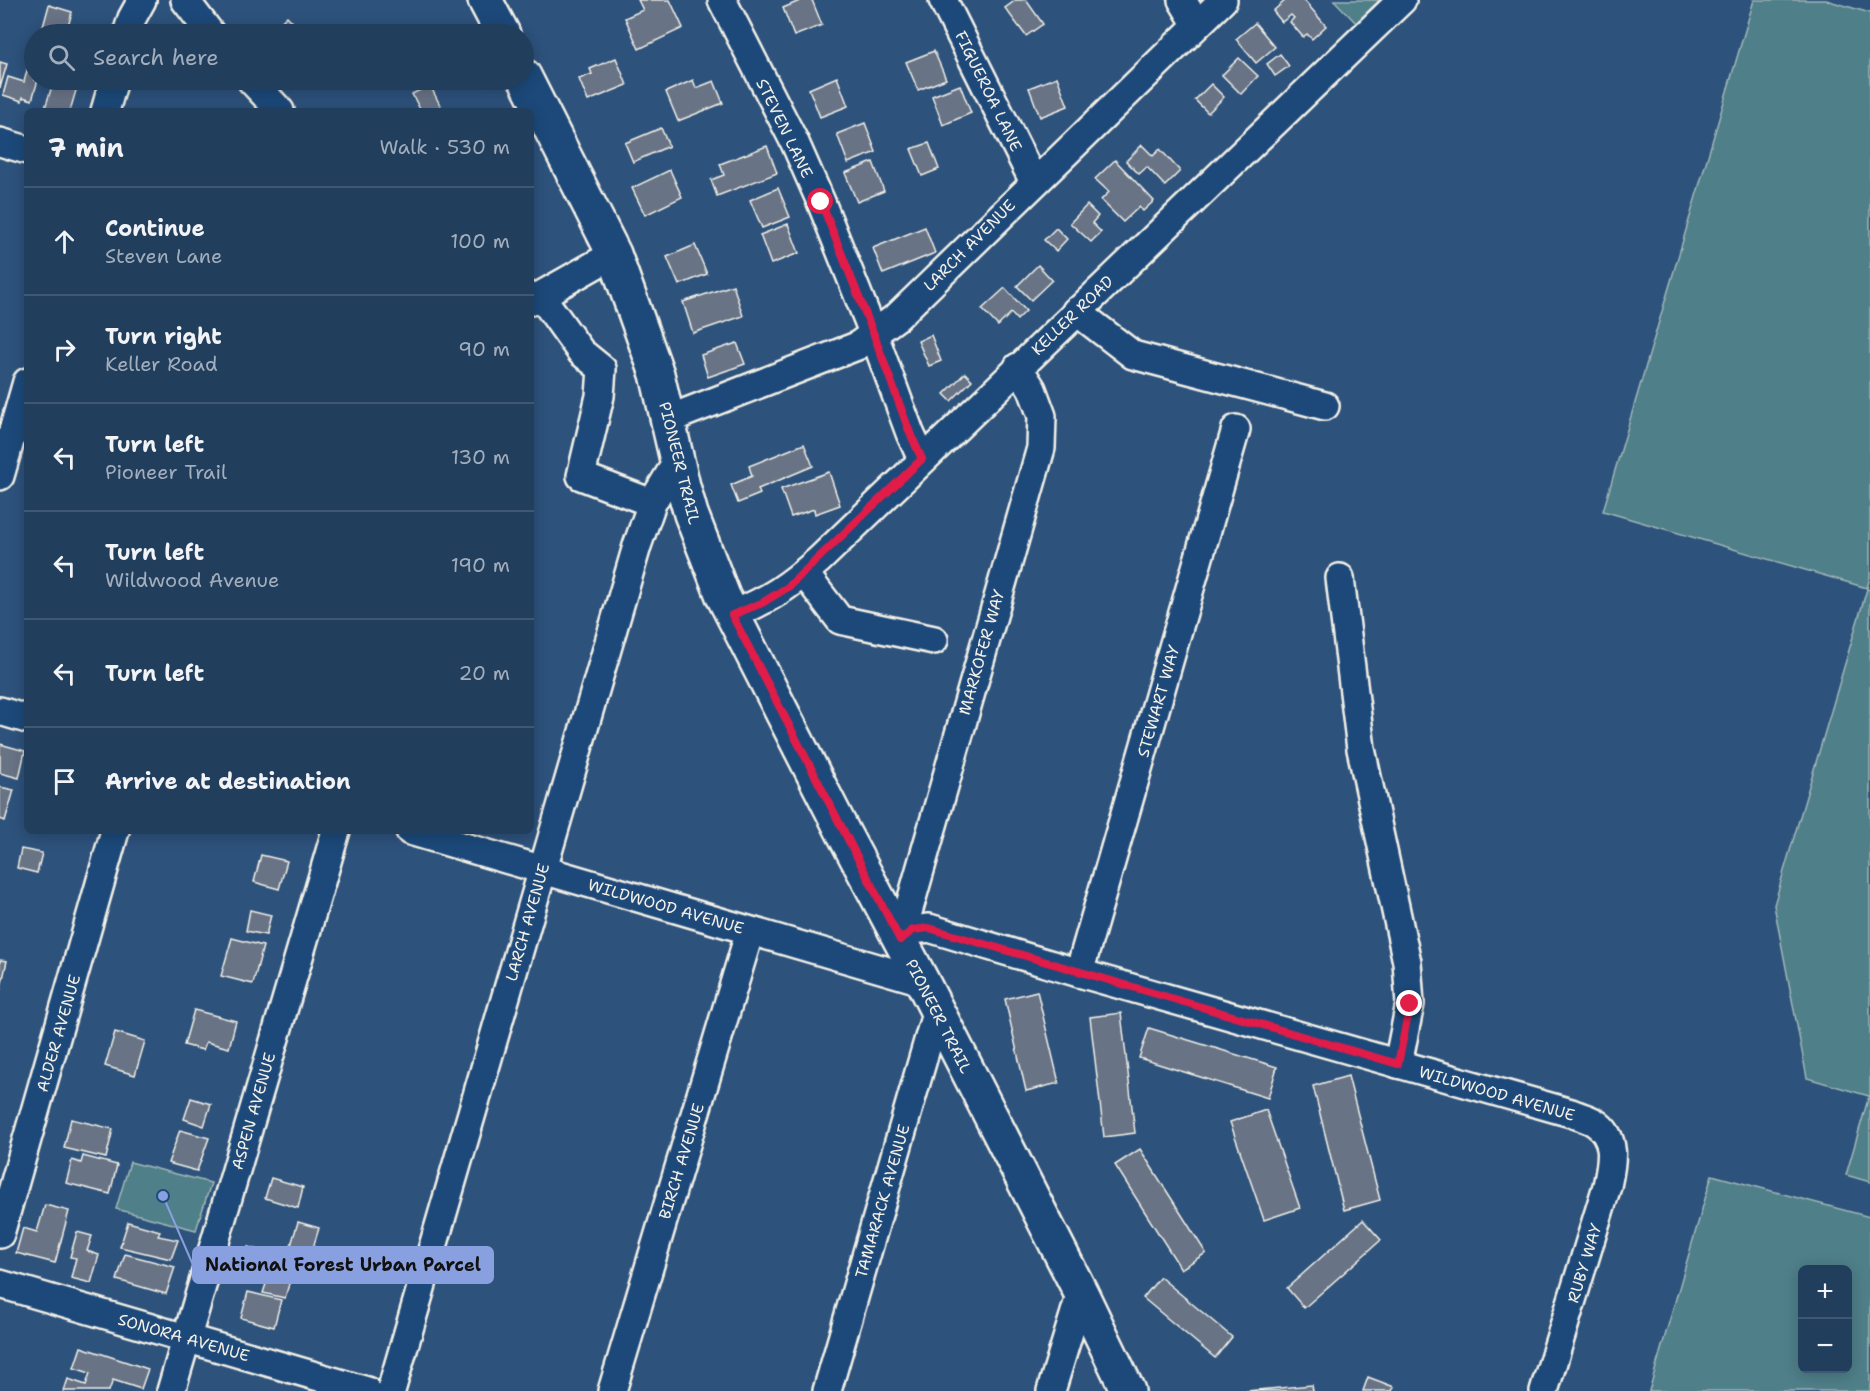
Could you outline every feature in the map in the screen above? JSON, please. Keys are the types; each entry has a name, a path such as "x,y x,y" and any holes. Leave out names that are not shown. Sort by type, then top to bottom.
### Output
{"main road":[{"path":"485,0 498,24"},
{"name":"PIONEER TRAIL","path":"531,90 614,254 646,338 669,419 691,514 706,556 732,615 937,1010 1081,1293 1128,1391"}],"street":[{"path":"130,24 142,0"},
{"path":"185,0 203,24"},
{"name":"STEVEN LANE","path":"722,0 795,143 821,202 922,459"},
{"name":"FIGUEROA LANE","path":"943,0 1034,182"},
{"path":"1182,0 1197,25"},
{"name":"LARCH AVENUE","path":"669,419 857,346 874,335 897,316 1222,0"},
{"name":"KELLER ROAD","path":"732,615 762,603 788,587 804,573 1402,0"},
{"path":"106,108 111,90"},
{"path":"260,90 277,108"},
{"path":"0,142 24,149"},
{"path":"614,254 536,298 581,352 602,369 600,396 581,476 652,503"},
{"path":"1076,311 1133,355 1325,406"},
{"name":"MARKOFER WAY","path":"900,940 1041,448 1042,416 1032,389 1018,367"},
{"path":"0,476 24,392"},
{"name":"STEWART WAY","path":"1079,973 1236,429"},
{"name":"LARCH AVENUE","path":"391,1391 637,546 652,503 678,460"},
{"path":"804,573 840,620 934,640"},
{"path":"1340,578 1361,749 1407,962 1410,1004 1398,1064"},
{"path":"0,711 24,718"},
{"name":"ALDER AVENUE","path":"0,1234 115,834"},
{"name":"ASPEN AVENUE","path":"171,1391 335,834"},
{"name":"WILDWOOD AVENUE","path":"420,834 922,981"},
{"name":"WILDWOOD AVENUE","path":"900,940 913,930 929,928 1571,1113 1593,1122 1606,1135"},
{"name":"BIRCH AVENUE","path":"612,1391 750,931"},
{"name":"TAMARACK AVENUE","path":"827,1391 937,1010"},
{"name":"RUBY WAY","path":"1544,1391 1607,1186 1613,1157 1606,1135"},
{"name":"SONORA AVENUE","path":"0,1284 368,1391"},
{"path":"1051,1391 1081,1293"}],"green space":[{"path":"1334,0 1380,0 1356,23"},
{"path":"1754,0 1826,0 1870,13 1870,577 1867,588 1603,511"},
{"path":"1867,589 1870,590 1870,1182 1846,1175 1869,1096 1807,1078 1774,905"},
{"path":"130,1162 211,1183 196,1230 116,1209"},
{"path":"1712,1175 1870,1217 1870,1391 1649,1391"}],"building":[{"path":"638,0 670,0 683,28 639,49 625,18 643,10"},
{"path":"802,0 812,0 822,25 794,36 783,8"},
{"path":"1016,0 1026,0 1043,24 1026,36 1005,8"},
{"path":"1286,0 1304,0 1326,26 1312,39 1307,34 1303,37 1290,22 1294,18 1291,15 1282,22 1273,11"},
{"path":"49,5 72,12 69,24 44,24"},
{"path":"287,16 295,24 278,24"},
{"path":"1255,23 1275,47 1256,63 1236,39"},
{"path":"934,51 946,79 918,90 906,62"},
{"path":"1280,54 1289,66 1275,76 1267,64"},
{"path":"616,58 627,85 588,101 579,79 592,74 590,69"},
{"path":"1239,58 1258,76 1241,94 1222,75"},
{"path":"0,62 7,64 0,88"},
{"path":"8,77 24,82 24,90 35,90 32,100 23,97 22,101 3,95"},
{"path":"837,77 848,106 820,117 809,89"},
{"path":"1057,77 1068,106 1040,117 1029,88"},
{"path":"693,80 696,88 714,81 723,103 678,121 666,92"},
{"path":"1211,84 1224,97 1208,113 1195,100"},
{"path":"960,85 971,113 943,125 932,96"},
{"path":"51,90 76,90 71,108 45,108"},
{"path":"420,90 432,90 442,108 419,108 412,94"},
{"path":"865,123 876,152 848,163 837,134"},
{"path":"661,128 669,146 633,162 625,143"},
{"path":"929,143 939,169 922,176 911,149"},
{"path":"1142,145 1153,156 1160,149 1180,171 1165,186 1147,167 1139,174 1126,161"},
{"path":"767,146 777,173 717,196 711,180 724,175 720,164"},
{"path":"1115,160 1154,201 1143,211 1139,207 1123,222 1101,200 1109,192 1095,179"},
{"path":"873,162 884,191 857,202 845,173"},
{"path":"670,170 682,197 645,215 632,188"},
{"path":"778,188 790,217 762,228 750,200"},
{"path":"1087,205 1098,216 1092,223 1101,232 1091,242 1070,223"},
{"path":"788,224 799,253 771,264 760,235"},
{"path":"925,227 935,253 883,274 873,248"},
{"path":"1056,228 1067,239 1056,251 1044,240"},
{"path":"695,245 707,274 679,285 667,257"},
{"path":"1038,265 1052,280 1031,300 1017,286"},
{"path":"733,285 743,316 693,333 683,302"},
{"path":"1005,288 1026,311 1017,320 1011,313 998,326 982,309"},
{"path":"931,335 941,361 929,366 918,341"},
{"path":"737,343 745,364 708,377 701,355"},
{"path":"965,373 972,380 951,401 944,394"},
{"path":"804,444 813,466 758,489 760,494 738,503 731,485 752,476 749,466"},
{"path":"829,472 840,505 815,514 814,509 791,517 781,489"},
{"path":"0,744 24,751 19,778 0,773"},
{"path":"0,787 14,790 5,821 0,819"},
{"path":"21,849 42,853 37,873 17,868"},
{"path":"261,855 287,861 279,889 254,882"},
{"path":"250,910 271,915 266,935 246,931"},
{"path":"232,938 263,946 253,984 221,976"},
{"path":"0,960 7,961 0,992"},
{"path":"1037,991 1059,1083 1026,1091 1005,999"},
{"path":"194,1010 236,1021 229,1048 206,1042 203,1050 184,1045"},
{"path":"1121,1013 1135,1133 1104,1137 1090,1017"},
{"path":"1149,1028 1277,1067 1268,1098 1139,1058"},
{"path":"115,1032 145,1041 135,1075 105,1066"},
{"path":"1348,1076 1380,1200 1344,1210 1313,1086"},
{"path":"191,1098 211,1104 204,1126 184,1119"},
{"path":"1266,1110 1300,1208 1264,1220 1230,1122"},
{"path":"71,1119 113,1129 106,1158 64,1148"},
{"path":"180,1130 209,1138 197,1171 168,1163"},
{"path":"1140,1149 1206,1253 1181,1269 1115,1165"},
{"path":"83,1156 117,1165 110,1194 66,1183 72,1160 81,1163"},
{"path":"271,1178 303,1187 298,1208 265,1198"},
{"path":"45,1205 69,1211 55,1263 16,1253 23,1228 37,1232"},
{"path":"1363,1220 1381,1240 1304,1308 1287,1288"},
{"path":"128,1222 160,1231 158,1236 178,1240 171,1259 120,1247"},
{"path":"298,1222 319,1228 309,1261 288,1255"},
{"path":"77,1232 92,1236 87,1251 99,1255 91,1283 71,1278 76,1258 70,1257"},
{"path":"248,1247 296,1260 285,1298 263,1293 271,1269 244,1262"},
{"path":"125,1254 175,1267 166,1294 117,1280"},
{"path":"1160,1277 1232,1337 1215,1358 1143,1298"},
{"path":"248,1292 281,1300 274,1327 241,1318"},
{"path":"81,1347 148,1369 141,1389 113,1380 109,1391 64,1391 68,1379 86,1385 90,1373 74,1368"},
{"path":"1368,1377 1394,1387 1392,1391 1363,1391"},
{"path":"1312,1385 1313,1391 1246,1391"}],"place":[{"name":"National Forest Urban Parcel","path":"163,1196"}],"route":[{"path":"821,202 922,459 819,560 788,587 762,603 732,615 900,940 913,930 929,928 1398,1064 1410,1004"}]}
